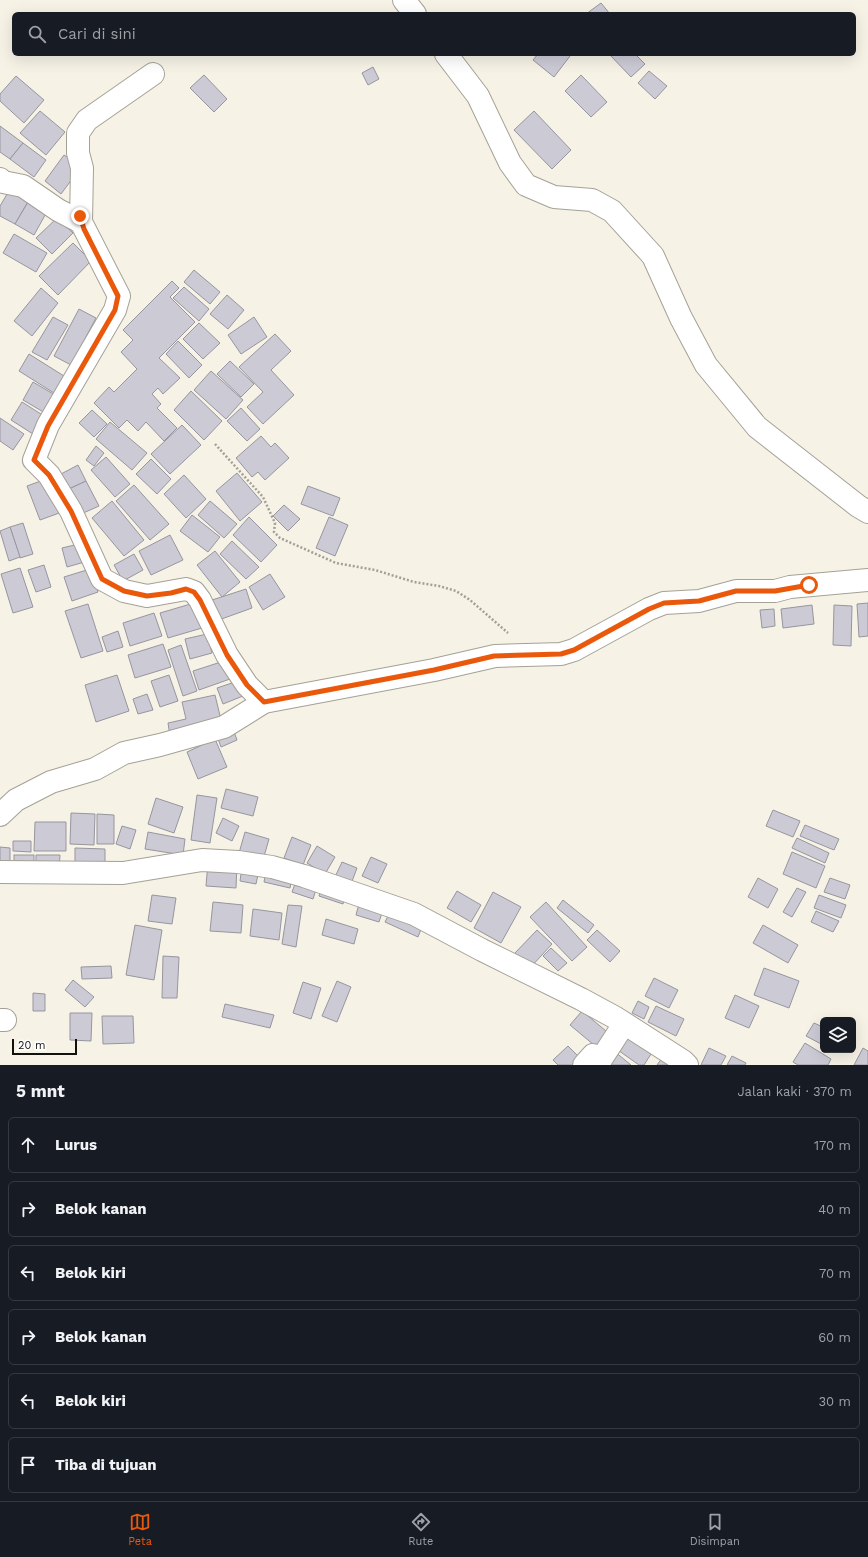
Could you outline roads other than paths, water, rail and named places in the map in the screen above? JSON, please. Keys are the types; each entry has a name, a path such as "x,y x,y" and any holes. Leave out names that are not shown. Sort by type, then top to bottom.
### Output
{"street":[{"path":"404,0 413,12"},
{"path":"448,56 478,96 510,164 526,185 554,197 592,200 612,211 652,256 681,318 706,365 757,427 858,506 868,512"},
{"path":"153,74 87,120 78,133 78,153 82,168 81,222 118,296 115,310 48,426 34,460 49,475 71,511 102,579 124,591 147,596 171,593 186,589 194,592 200,600 227,655 247,685 264,702"},
{"path":"0,178 3,182 23,186 58,210 81,222"},
{"path":"0,815 16,800 51,782 95,769 124,753 160,745 224,727 264,702 434,670 494,656 561,654 574,650 649,609 664,603 699,601 736,591 775,591 790,587 868,580"},
{"path":"0,872 122,873 202,860 238,862 272,867 304,876 414,914 482,950 581,999 624,1024 687,1065"},
{"path":"584,1065 593,1055 600,1061 624,1024"}]}
